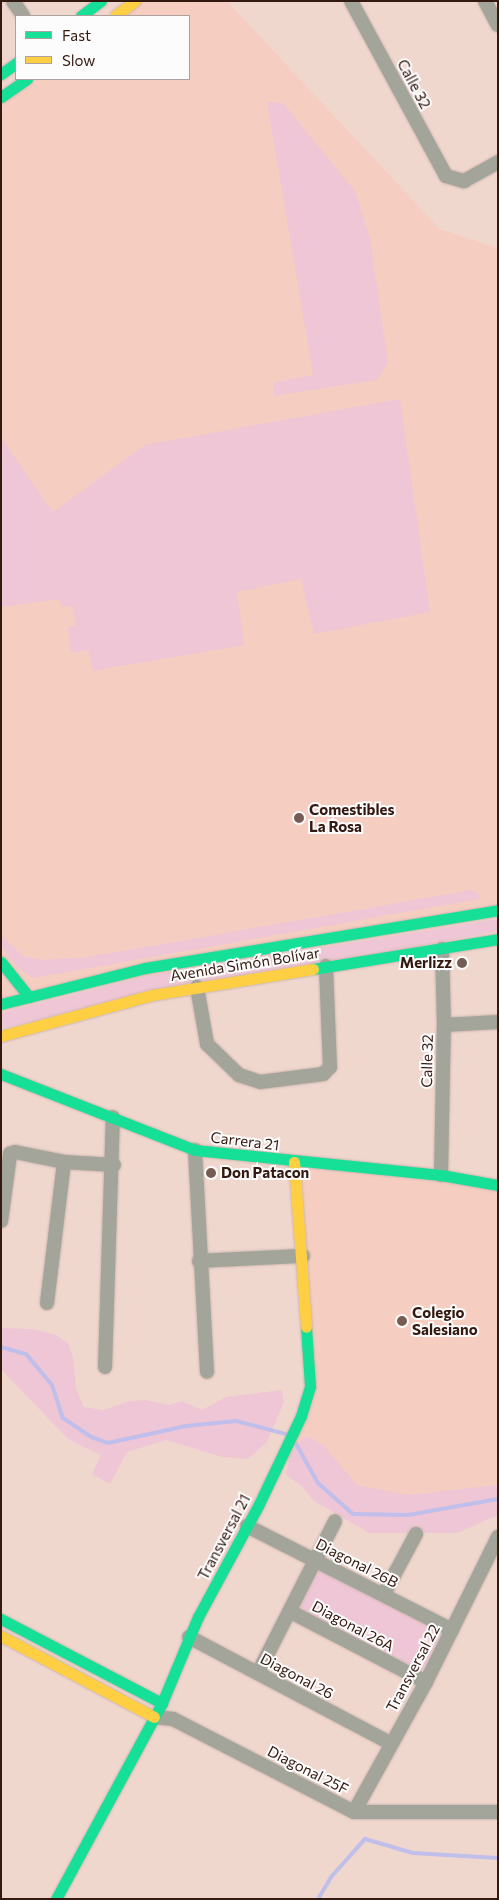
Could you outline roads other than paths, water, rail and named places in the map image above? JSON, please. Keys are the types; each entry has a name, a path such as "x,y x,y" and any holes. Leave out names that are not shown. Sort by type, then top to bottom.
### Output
{"street":[{"path":"13,1 23,15"},
{"path":"82,15 101,1"},
{"path":"116,15 135,1"},
{"name":"Calle 32","path":"351,1 442,170 452,180 464,182 498,162"},
{"path":"485,1 498,25"},
{"path":"1,74 15,64"},
{"path":"1,97 26,80"},
{"name":"Avenida Simón Bolívar","path":"1,1004 145,968 498,910"},
{"name":"Avenida Simón Bolívar","path":"1,1036 152,995 498,939"},
{"name":"Calle 32","path":"441,1175 444,1025 442,949"},
{"path":"1,962 29,996"},
{"path":"197,987 208,1044 248,1080 260,1082 323,1074 330,1067 326,966"},
{"path":"444,1025 498,1022"},
{"name":"Carrera 21","path":"1,1074 195,1150 294,1162 441,1175 498,1185"},
{"path":"104,1367 105,1294 114,1165 113,1117"},
{"path":"195,1150 199,1261 207,1372"},
{"path":"1,1221 10,1154 15,1152 64,1162 114,1165"},
{"path":"47,1303 64,1162"},
{"name":"Transversal 21","path":"56,1899 162,1703 190,1637 301,1416 310,1386 303,1256 294,1162"},
{"path":"199,1261 303,1256"},
{"path":"258,1673 292,1612 335,1521"},
{"name":"Diagonal 26B","path":"247,1526 452,1630"},
{"path":"384,1594 416,1534"},
{"name":"Transversal 22","path":"354,1812 390,1743 426,1682 498,1537"},
{"name":"Diagonal 26A","path":"292,1612 426,1682"},
{"name":"Diagonal 25F","path":"1,1619 162,1703 173,1719"},
{"name":"Diagonal 25F","path":"1,1636 154,1717 173,1719 354,1812 498,1812"},
{"name":"Diagonal 26","path":"190,1637 390,1743"}],"waterway":[{"path":"1,1347 26,1354 52,1385 63,1418 91,1437 108,1443 186,1426 236,1421 286,1434"},
{"path":"296,1444 318,1483 353,1514 408,1515 498,1499"},
{"path":"318,1899 332,1876 365,1839 413,1853 498,1858"}],"place":[{"name":"Comestibles La Rosa","path":"299,818"},
{"name":"Merlizz","path":"462,963"},
{"name":"Don Patacon","path":"211,1173"},
{"name":"Colegio Salesiano","path":"402,1321"}]}
